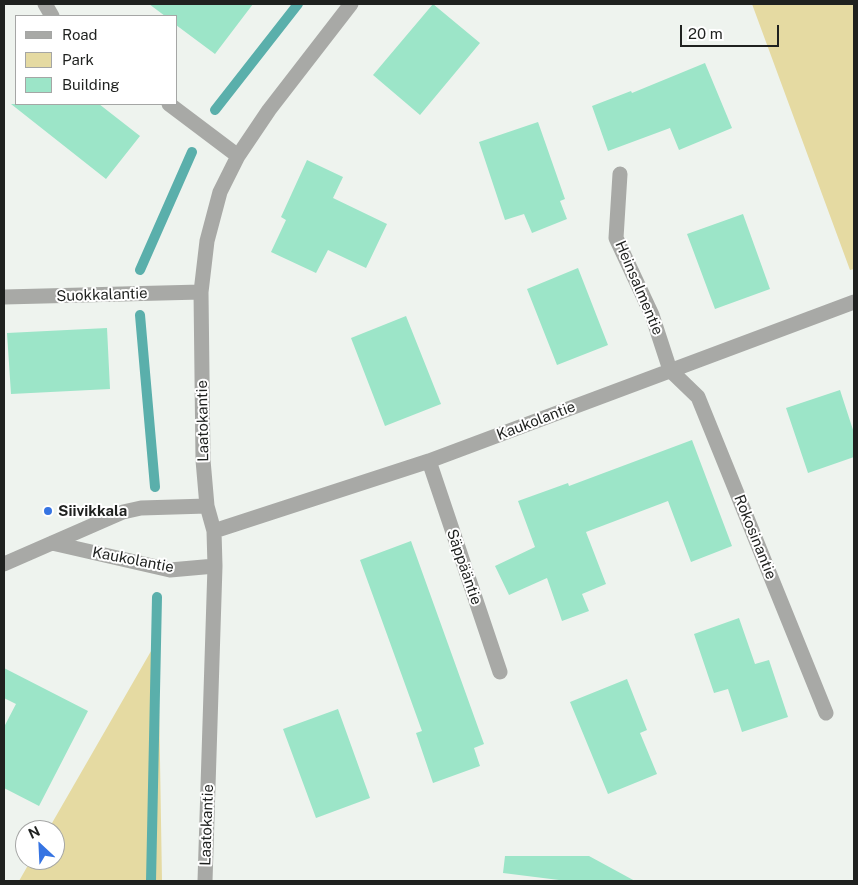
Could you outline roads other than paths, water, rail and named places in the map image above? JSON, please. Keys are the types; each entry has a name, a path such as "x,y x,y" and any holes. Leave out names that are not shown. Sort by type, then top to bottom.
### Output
{"street":[{"path":"45,4 51,15"},
{"name":"Laatokantie","path":"205,881 215,566 214,531 207,506 203,460 201,292 207,241 220,192 238,156 269,110 352,4"},
{"path":"170,105 238,156"},
{"name":"Heinsalmentie","path":"620,174 616,238 652,315 670,370"},
{"name":"Suokkalantie","path":"4,298 201,292"},
{"name":"Kaukolantie","path":"214,531 430,461 670,370 768,336 854,302"},
{"name":"Rokosinantie","path":"670,370 698,398 826,713"},
{"name":"Säppääntie","path":"430,461 500,672"},
{"name":"Kaukolantie","path":"4,564 123,512 141,508 207,506"},
{"name":"Kaukolantie","path":"52,543 170,570 215,566"}],"waterway":[{"path":"215,110 298,4"},
{"path":"140,270 192,152"},
{"path":"140,315 155,487"},
{"path":"151,881 157,597"}],"place":[{"name":"Siivikkala","path":"48,511"}]}
